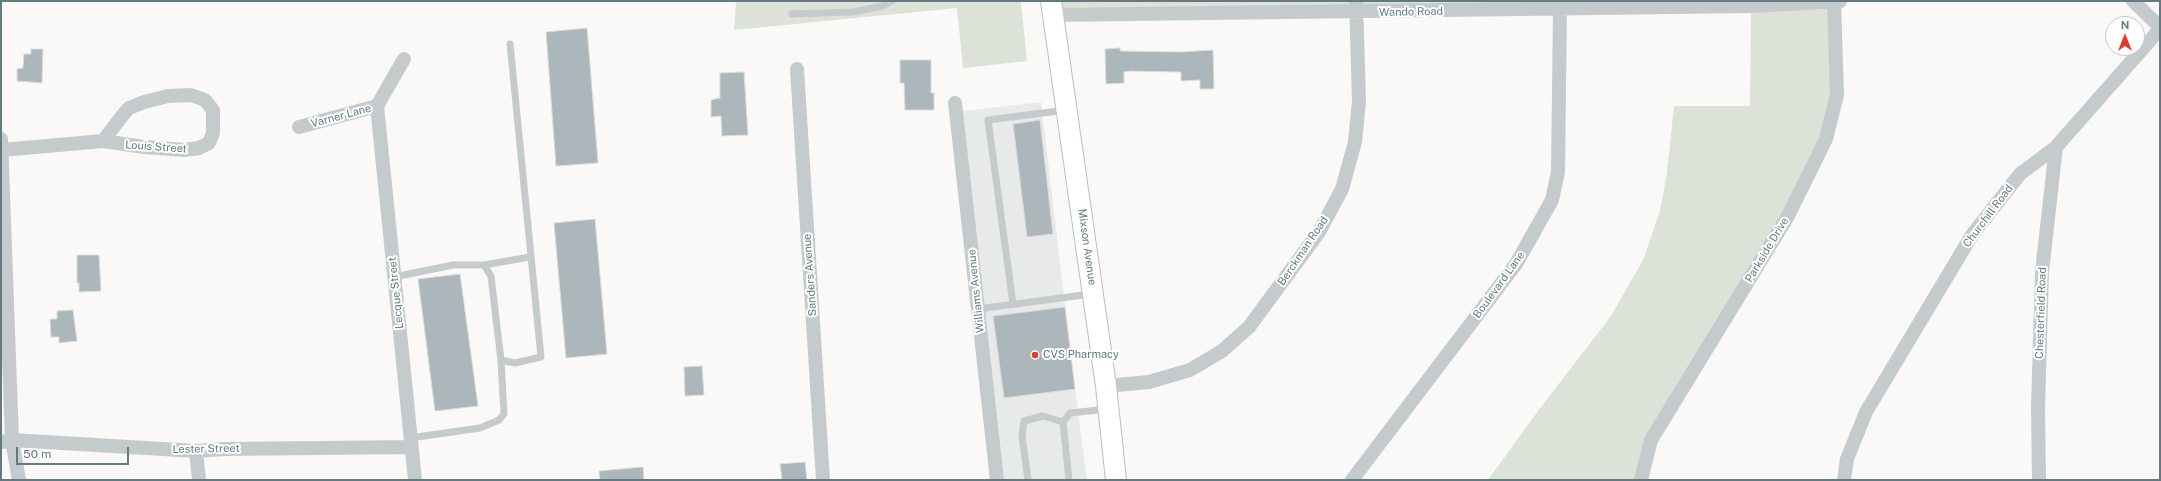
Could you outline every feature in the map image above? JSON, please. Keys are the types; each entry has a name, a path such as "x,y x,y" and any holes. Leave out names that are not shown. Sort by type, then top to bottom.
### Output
{"street":[{"name":"Wando Road","path":"1054,6 1560,9 1763,6 1836,1"},
{"name":"Parkside Drive","path":"1641,480 1651,440 1788,216 1826,139 1837,95 1836,1"},
{"path":"2133,1 2160,28"},
{"name":"Mixson Avenue","path":"1054,6 1106,386 1116,480"},
{"name":"Berckman Road","path":"1106,386 1149,382 1183,372 1222,351 1249,327 1319,232 1342,189 1355,142 1359,101 1356,7"},
{"name":"Boulevard Lane","path":"1352,480 1516,264 1552,200 1558,172 1560,9"},
{"name":"Churchill Road","path":"1844,480 1848,459 1866,412 1972,235 2020,174 2056,147 2160,28"},
{"name":"Varner Lane","path":"299,127 377,106 404,58"},
{"name":"Sanders Avenue","path":"798,69 823,480"},
{"name":"Louis Street","path":"1,144 103,141 144,147 185,150 199,148 209,143 213,133 213,110 204,100 191,95 168,96 144,102 130,108 103,141"},
{"name":"Williams Avenue","path":"955,103 998,480"},
{"name":"Lecque Street","path":"377,106 415,480"},
{"path":"1,144 7,441 19,480"},
{"name":"Chesterfield Road","path":"2039,480 2038,407 2042,272 2056,147"},
{"name":"Lester Street","path":"7,441 196,451 410,442"},
{"path":"196,451 199,480"}],"lane":[{"path":"792,14 853,12 883,6 892,1"},
{"path":"501,360 515,363 541,357 510,44"},
{"path":"1013,304 988,120 1067,109"},
{"path":"394,278 453,265 484,265 530,257"},
{"path":"410,442 480,428 499,420 504,414 501,360 491,276 484,265"},
{"path":"978,309 1093,293"},
{"path":"1069,480 1063,422 1070,413 1109,409"},
{"path":"1028,480 1022,436 1024,421 1043,416 1063,422"}],"shaded area":[{"path":"736,1 1029,1 1021,2 1027,61 963,68 957,8 734,30"},
{"path":"1056,1 1624,1 1054,15"},
{"path":"1834,2 1837,95 1826,139 1651,440 1641,480 1488,480 1538,411 1611,316 1643,260 1660,211 1667,172 1674,106 1750,106 1751,6"},
{"path":"1041,102 1087,480 997,480 956,112"}],"building":[{"path":"587,28 598,163 556,166 546,32"},
{"path":"1120,48 1120,51 1180,52 1213,50 1214,89 1200,89 1200,80 1181,81 1181,72 1130,71 1124,72 1124,83 1106,84 1105,49"},
{"path":"31,49 43,49 42,83 17,81 17,69 23,68 24,54 31,54"},
{"path":"900,60 931,60 931,93 934,93 934,110 905,110 904,83 900,83"},
{"path":"744,72 748,135 722,136 721,116 711,117 711,100 720,98 720,73"},
{"path":"1040,120 1053,234 1027,237 1013,124"},
{"path":"595,219 607,354 566,358 554,223"},
{"path":"77,255 99,255 101,291 79,292 79,283 77,283"},
{"path":"460,274 478,406 435,411 418,279"},
{"name":"CVS Pharmacy","path":"1065,307 1075,389 1004,398 993,316"},
{"path":"73,310 77,341 59,343 59,337 51,337 50,319 57,319 57,311"},
{"path":"702,366 704,395 685,396 684,367"},
{"path":"805,462 807,480 782,480 780,464"},
{"path":"643,467 644,480 600,480 599,471"}],"place":[{"name":"CVS Pharmacy","path":"1035,355"}]}
